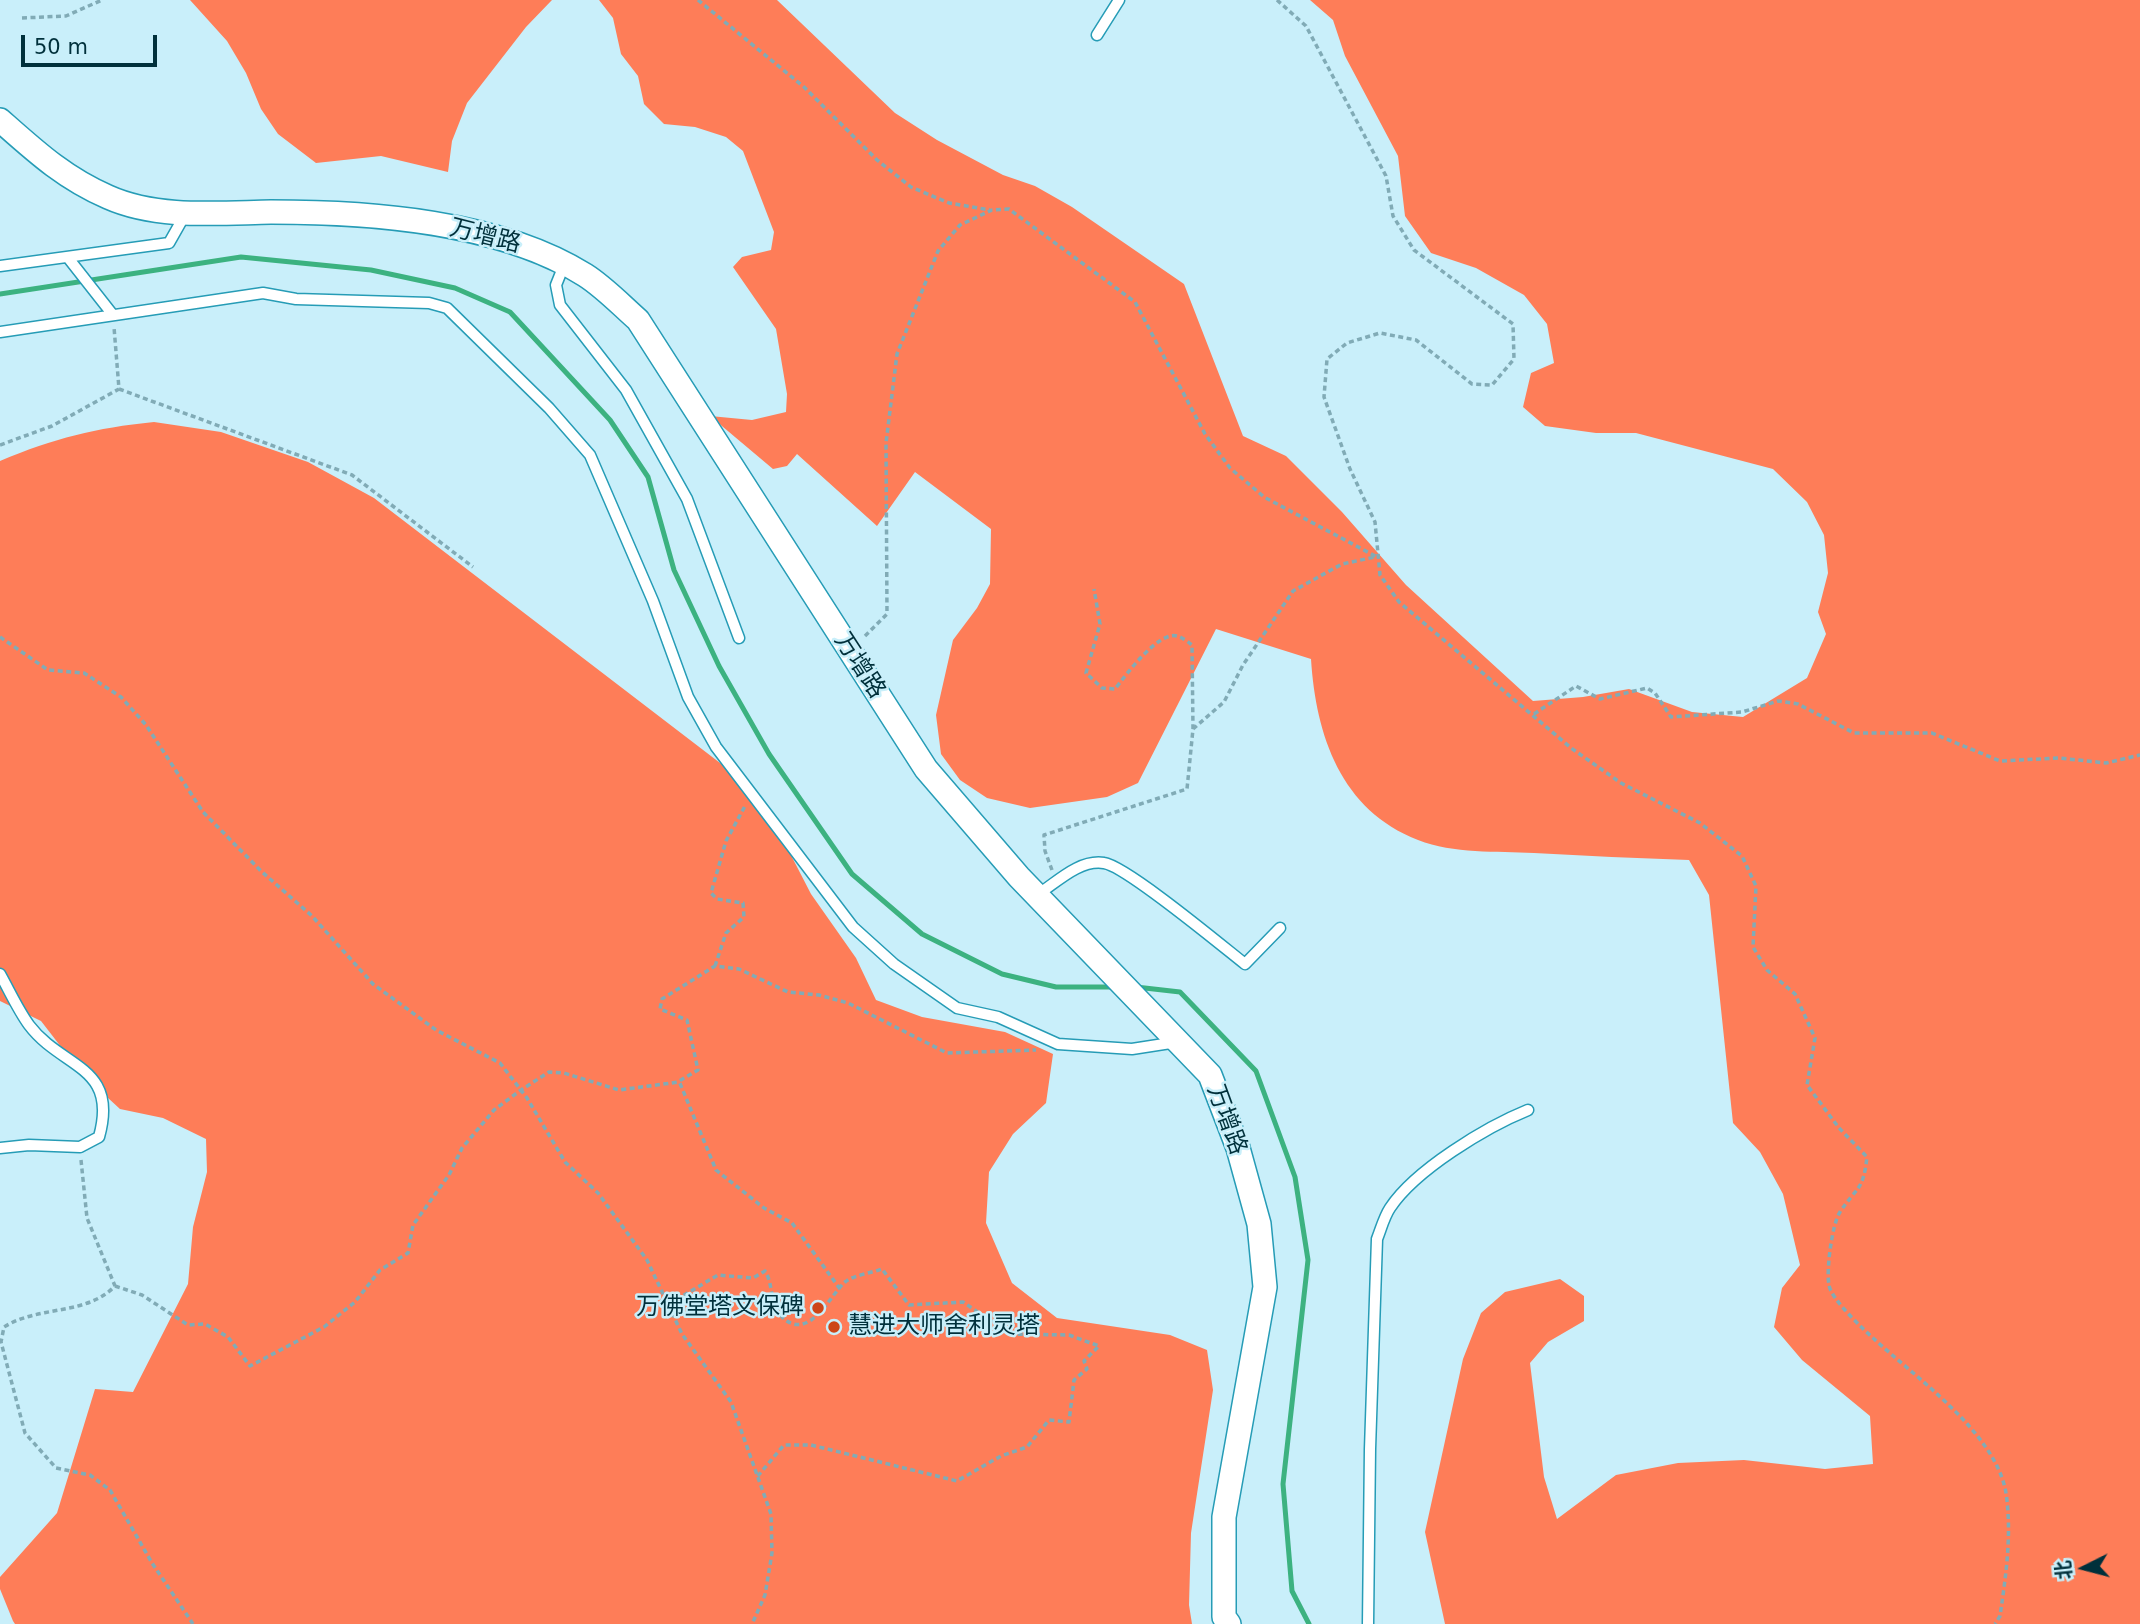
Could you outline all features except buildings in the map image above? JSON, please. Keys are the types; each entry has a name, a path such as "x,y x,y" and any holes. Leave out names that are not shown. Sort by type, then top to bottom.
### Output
{"street":[{"name":"万增路","path":"0,120 51,167 110,198 171,213 330,212 445,227 535,249 587,276 638,320 926,769 1037,895 1210,1075 1238,1148 1259,1224 1265,1287 1224,1517 1224,1617 1229,1624"}],"lane":[{"path":"1097,35 1119,0"},
{"path":"0,267 169,243 186,213"},
{"path":"69,259 113,314"},
{"path":"565,264 556,285 560,305 626,390 687,499 739,638"},
{"path":"0,332 262,293 296,299 429,303 447,308 540,398 590,454 649,590 688,697 716,747 853,927 894,964 957,1008 998,1017 1058,1044 1132,1049 1177,1042"},
{"path":"1037,895 1080,866 1105,863 1137,881 1245,964 1280,928"},
{"path":"0,974 30,1026 95,1079 105,1115 99,1138 80,1147 29,1145 0,1148"},
{"path":"1368,1624 1377,1239 1389,1210 1408,1185 1493,1124 1528,1110"}],"path":[{"path":"22,18 66,16 102,0"},
{"path":"698,0 804,87 877,160 911,187 949,203 992,210 1009,209 1135,302 1205,433 1230,468 1264,497 1377,557"},
{"path":"1277,0 1306,26 1386,176 1394,215 1414,250 1513,324 1514,359 1492,385 1472,384 1416,340 1380,333 1347,343 1328,359 1324,397 1350,469 1375,522 1380,575 1399,602 1571,748 1621,783 1700,823 1742,856 1756,886 1753,947 1767,970 1795,994 1815,1038 1807,1084 1839,1128 1867,1157 1864,1183 1838,1215 1827,1271 1829,1289 1863,1329 1967,1423 1993,1458 2006,1492 2009,1551 2000,1616 1995,1624"},
{"path":"850,651 887,614 886,443 897,355 938,251 960,225 992,210"},
{"path":"113,314 119,389"},
{"path":"0,445 52,426 119,389 352,475 473,567"},
{"path":"1193,729 1224,702 1243,665 1293,591 1342,564 1377,557"},
{"path":"1056,883 1045,851 1044,835 1186,789 1193,729 1192,645 1177,635 1164,637 1146,652 1115,689 1102,688 1086,673 1100,624 1094,590"},
{"path":"0,637 48,670 84,673 121,697 146,725 203,812 261,871 312,916 373,984 436,1030 500,1063 521,1090 565,1162 598,1193 647,1260 682,1334 731,1402 771,1514 772,1553 765,1595 752,1624"},
{"path":"1534,714 1576,686 1600,699 1647,688 1656,693 1671,717 1742,712 1779,701 1798,704 1854,733 1932,733 2000,761 2059,758 2106,763 2140,755"},
{"path":"80,1147 87,1218 115,1286 142,1295 188,1325 205,1324 228,1337 250,1366 324,1327 355,1302 380,1270 408,1253 413,1225 449,1175 462,1148 494,1110 521,1090 550,1072 564,1073 619,1090 679,1082 698,1070 687,1020 660,1009 662,999 715,965 726,933 744,917 743,903 717,899 711,893 726,841 752,794"},
{"path":"715,965 739,969 788,992 819,995 848,1003 947,1053 1028,1052 1058,1044"},
{"path":"679,1082 716,1170 765,1208 792,1223 840,1289"},
{"path":"669,1304 718,1275 753,1278 765,1271 769,1278 773,1303 782,1318 797,1323 814,1319 846,1282 882,1269 909,1305 963,1302 1010,1334 1069,1335 1099,1346 1084,1361 1087,1369 1074,1380 1069,1422 1049,1420 1027,1447 1000,1456 957,1481 811,1446 784,1446 757,1477"},
{"path":"115,1286 103,1298 78,1307 47,1310 4,1327 1,1342 6,1366 25,1433 56,1468 90,1475 110,1490 194,1624"}],"shaded area":[{"path":"190,0 552,0 526,27 467,103 452,141 448,172 381,156 316,163 278,134 261,109 246,73 227,41"},
{"path":"599,0 777,0 895,113 937,140 1003,175 1035,186 1072,207 1184,284 1243,436 1286,456 1342,512 1406,585 1533,701 1583,697 1629,689 1692,712 1743,717 1807,678 1826,634 1818,612 1828,573 1824,535 1807,502 1773,469 1636,433 1596,433 1545,426 1523,407 1531,373 1554,363 1547,324 1524,295 1476,268 1431,253 1405,216 1398,156 1345,56 1333,20 1310,0 2140,0 2140,1624 1445,1624 1425,1532 1463,1359 1481,1313 1505,1292 1560,1279 1584,1296 1584,1321 1548,1342 1530,1363 1544,1477 1557,1519 1616,1475 1678,1463 1744,1460 1825,1469 1873,1464 1870,1416 1802,1360 1774,1327 1782,1288 1800,1265 1783,1194 1760,1152 1733,1123 1709,895 1689,860 1461,850 1418,840 1392,827 1370,810 1352,790 1338,767 1319,716 1311,659 1216,629 1138,783 1107,797 1030,808 987,798 960,780 941,754 936,715 953,640 977,608 990,584 991,529 915,472 877,526 797,454 787,466 773,469 710,416 752,420 786,412 787,394 776,329 733,267 742,257 771,250 774,232 743,151 726,137 695,127 664,124 644,104 638,76 621,54 613,18"},
{"path":"154,422 221,432 308,462 374,498 724,766 779,832 811,894 856,958 876,1000 922,1017 1005,1032 1053,1054 1046,1103 1013,1134 989,1172 986,1223 1012,1283 1057,1318 1170,1335 1207,1350 1213,1390 1191,1533 1189,1605 1192,1624 15,1624 0,1589 0,1577 57,1513 95,1389 133,1392 188,1284 193,1227 207,1172 206,1139 163,1118 120,1109 82,1074 41,1021 0,1001 0,461 76,435"}],"waterway":[{"path":"0,294 241,257 371,270 455,288 510,312 610,420 648,477 674,570 719,666 769,754 852,874 922,934 1002,974 1056,987 1115,987"},
{"path":"1136,987 1180,992 1256,1071 1295,1177 1308,1260 1283,1484 1292,1591 1309,1624"}],"place":[{"name":"万佛堂塔文保碑","path":"818,1308"},
{"name":"慧进大师舍利灵塔","path":"834,1327"}]}
